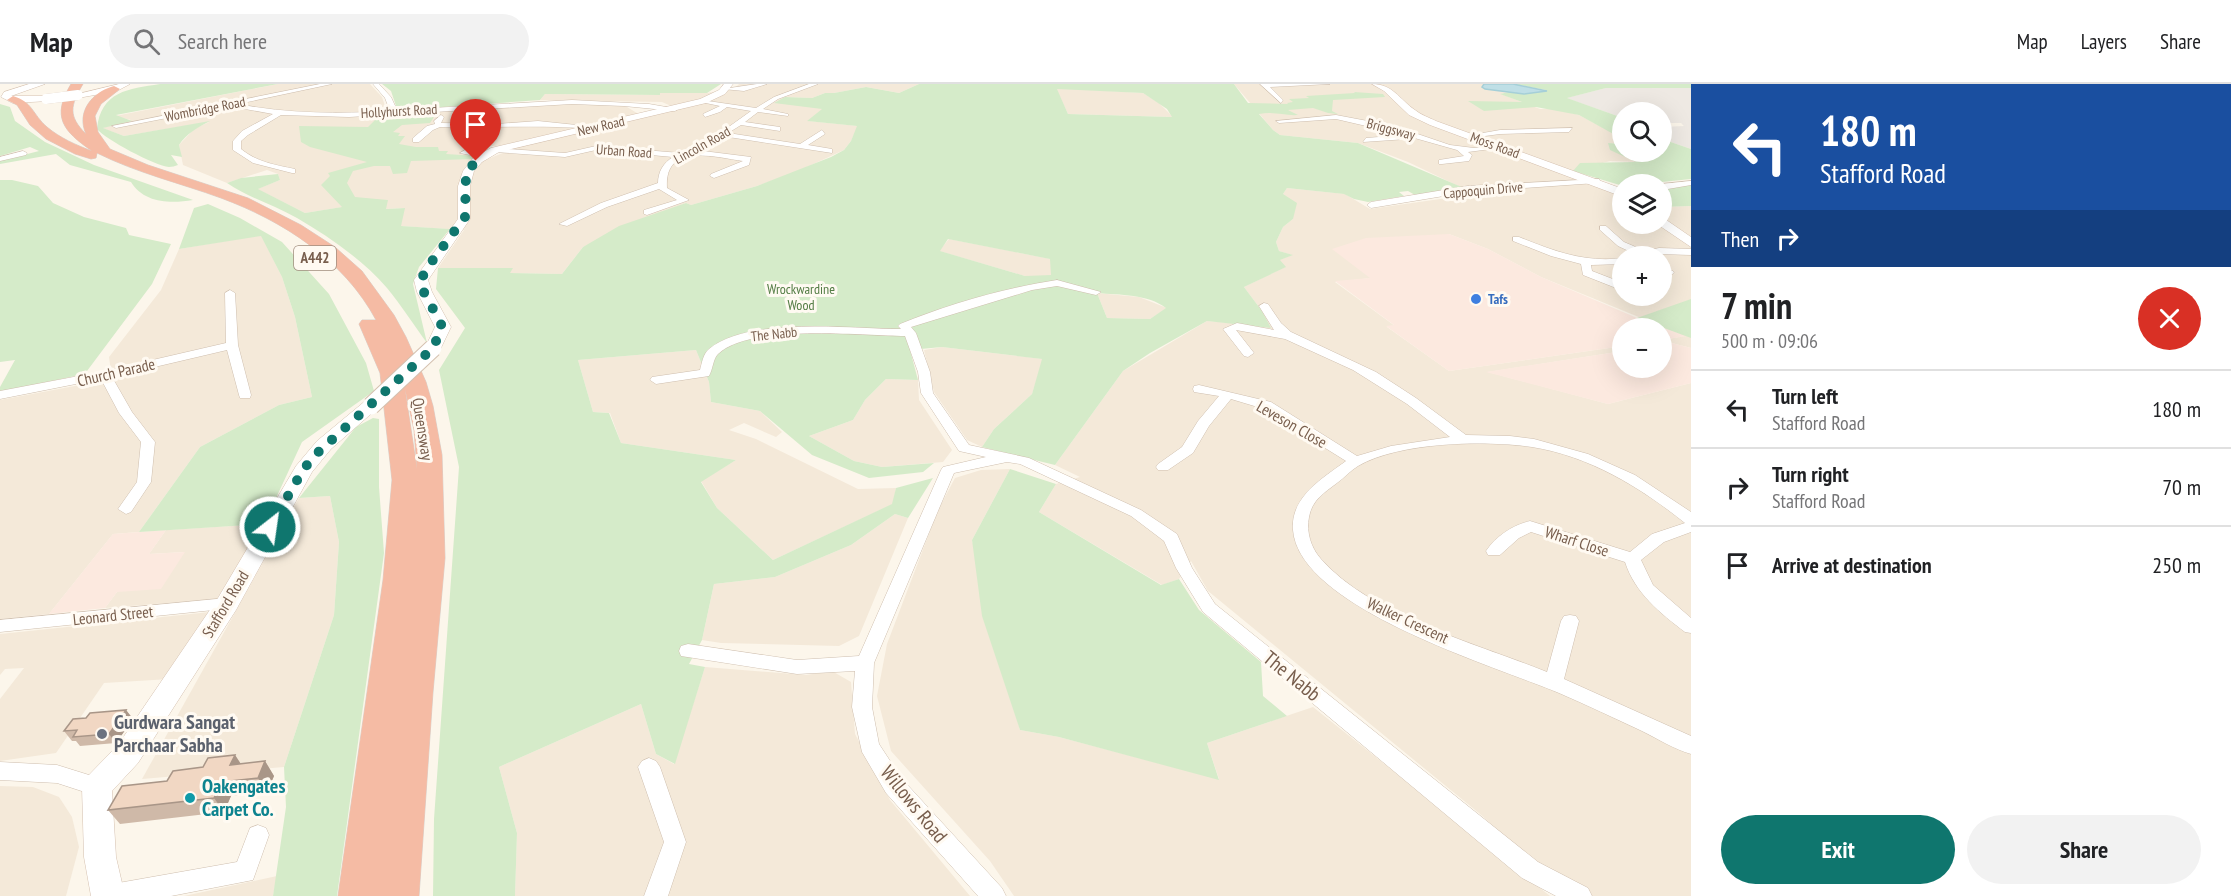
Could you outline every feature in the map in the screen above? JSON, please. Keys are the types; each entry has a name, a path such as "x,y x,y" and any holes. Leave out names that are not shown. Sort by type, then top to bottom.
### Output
{"highway":[{"name":"Queensway","path":"66,84 57,99 53,116 58,129 101,156 236,208 273,227 309,253 333,276 355,303 374,333 391,373 405,480 398,580 359,896"},
{"name":"A442","path":"101,156 89,128 88,117 96,100 123,86"},
{"name":"Queensway","path":"78,90 68,99 66,111 69,125 101,156 247,204 276,217 328,252 352,273 373,298 393,330 414,378 429,456 429,571 419,650 398,896"},
{"name":"A442","path":"11,94 22,103 30,120 42,131 101,156"}],"street":[{"path":"11,94 41,84"},
{"path":"376,84 388,97 394,112"},
{"name":"New Road","path":"479,158 495,150 704,101 728,86 744,89 764,84"},
{"name":"Lincoln Road","path":"647,212 685,200 666,193 662,185 664,168 782,95 810,84"},
{"path":"1264,85 1327,84"},
{"name":"Moss Road","path":"1376,84 1385,86 1405,107 1421,118 1612,188"},
{"name":"Wombridge Road","path":"116,126 331,85"},
{"path":"1264,85 1281,101"},
{"path":"11,94 45,99 78,90 123,86"},
{"path":"294,91 304,97"},
{"path":"704,101 786,115"},
{"name":"Hollyhurst Road","path":"228,104 280,113 394,112 533,102 642,104 675,109"},
{"name":"Hollyhurst Road","path":"642,104 663,112"},
{"path":"298,113 308,106"},
{"path":"705,115 718,111 724,106"},
{"path":"439,125 438,122 445,109"},
{"path":"280,113 245,133 237,141 237,150 245,158 292,171"},
{"name":"Briggsway","path":"1279,121 1336,117 1460,148 1502,147"},
{"path":"415,137 439,125 496,126 547,123 582,126"},
{"path":"740,123 777,129"},
{"path":"567,129 594,124"},
{"path":"1470,136 1500,132 1569,130"},
{"path":"801,147 822,132"},
{"path":"722,134 829,151"},
{"path":"1366,140 1417,136"},
{"path":"479,158 464,153 488,139"},
{"name":"Urban Road","path":"495,150 565,154 596,148 748,159 746,163 714,176"},
{"path":"1442,162 1466,159 1468,156 1460,148"},
{"path":"0,159 23,153"},
{"name":"Stafford Road","path":"98,787 128,754 226,604 303,470 324,445 433,348 442,327 438,315 426,298 421,280 427,268 465,217 466,173 479,158"},
{"name":"Cappoquin Drive","path":"1371,205 1468,189 1596,181"},
{"path":"1672,185 1691,183"},
{"path":"566,221 662,185"},
{"path":"1406,193 1417,198"},
{"path":"1603,228 1624,246"},
{"path":"1672,229 1691,243"},
{"path":"1516,239 1565,259 1586,263 1612,262"},
{"path":"1672,251 1691,252"},
{"path":"1586,263 1587,273 1612,283"},
{"path":"948,470 961,460 964,448 927,393 924,372 910,333 904,326 1031,287 1057,283 1096,292"},
{"path":"230,293 232,345 245,395"},
{"path":"1264,306 1278,328 1289,336 1355,367 1403,395 1436,417 1462,440"},
{"path":"1248,353 1229,329 1237,326 1289,336"},
{"name":"The Nabb","path":"656,380 705,373 710,353 746,336 795,331 910,333"},
{"name":"Church Parade","path":"0,395 105,375 232,345"},
{"path":"105,375 126,412 148,442 144,482 126,509"},
{"name":"Leveson Close","path":"1199,389 1266,405 1355,461"},
{"path":"1163,466 1188,450 1203,424 1221,405 1227,394"},
{"name":"Walker Crescent","path":"1691,520 1674,506 1621,474 1572,453 1510,440 1462,440 1405,448 1355,461 1311,496 1299,519 1303,543 1316,564 1341,586 1388,615 1553,682 1691,746"},
{"name":"The Nabb","path":"964,448 1024,461 1136,513 1171,538 1184,568 1209,608 1530,870 1580,896"},
{"name":"The Nabb","path":"948,470 977,462 1014,459"},
{"name":"Willows Road","path":"948,470 865,663 862,707 869,746 894,786 994,896"},
{"name":"Wharf Close","path":"1494,551 1513,534 1530,526 1632,559"},
{"path":"1691,526 1658,538 1632,559 1635,575 1656,598 1691,627"},
{"name":"Leonard Street","path":"0,626 226,604"},
{"path":"1553,682 1570,621"},
{"path":"688,651 797,667 865,663"},
{"path":"649,768 675,842 656,896"},
{"path":"0,771 57,774 98,787 100,857 108,896 245,872 258,836"}],"shaded area":[{"path":"278,84 370,84 382,97 388,115 535,104 609,104 624,105 640,115 503,146 491,146 475,158 485,160 518,147 678,109 662,102 540,100 545,94 707,93 735,88 739,84 919,84 899,93 866,87 825,93 812,98 784,97 823,109 808,121 858,126 851,141 844,150 796,172 691,205 686,203 583,247 562,274 509,273 512,268 438,268 464,230 400,226 404,208 343,207 305,213 257,189 280,180 278,174 267,170 227,183 183,165 179,145 194,129 209,122 124,136 102,128 131,120 115,116"},
{"path":"1234,84 1484,84 1482,87 1485,89 1509,92 1501,94 1540,109 1555,109 1579,115 1612,132 1612,143 1608,143 1612,146 1612,161 1573,171 1612,192 1612,234 1672,234 1672,207 1691,206 1691,348 1672,343 1672,338 1685,336 1672,331 1672,318 1641,318 1541,277 1488,249 1449,234 1371,278 1335,282 1395,326 1387,327 1449,371 1612,348 1612,353 1488,372 1608,404 1691,383 1691,896 1585,896 1557,884 1480,814 1208,591 1191,561 1179,579 1162,585 1039,512 1056,484 1080,477 1055,465 1123,371 1207,321 1243,324 1262,311 1244,287 1285,267 1279,260 1292,255 1279,251 1276,242 1283,227 1293,219 1283,194 1287,188 1345,194 1370,209 1475,194 1408,162 1358,143 1280,135 1273,130"},
{"path":"1667,86 1691,88 1691,149 1672,142 1672,127 1684,126 1681,123 1672,123 1672,102 1612,102 1612,114 1566,98 1606,88"},
{"path":"1056,88 1143,93 1159,103 1173,117 1068,114"},
{"path":"1449,234 1488,249 1541,277 1637,318 1612,318 1612,348 1449,371 1386,326 1394,325 1335,281 1370,278 1332,249 1366,238"},
{"path":"261,235 282,277 295,317 312,397 279,405 200,447 139,532 113,534 49,614 0,619 0,400 112,379 109,357 161,290 179,249"},
{"path":"949,239 1051,259 1052,276 1025,276 939,251"},
{"path":"1097,293 1139,297 1167,308 1150,319 1107,318"},
{"path":"1672,331 1687,336 1672,338"},
{"path":"1672,343 1691,348 1691,383 1608,404 1486,372 1612,353 1612,378 1672,378"},
{"path":"942,347 1043,359 1032,394 994,429 982,447 967,440 934,392 924,350"},
{"path":"696,350 709,382 711,402 760,411 782,432 776,437 744,423 729,430 756,439 858,489 896,488 893,504 773,560 717,508 701,481 736,460 621,443 610,413 593,412 578,360"},
{"path":"886,379 918,380 919,400 952,450 943,462 882,467 854,461 809,436 853,420 865,400"},
{"path":"1010,469 972,540 1020,730 1059,737 1219,779 1207,743 1313,707 1550,896 1014,896 990,861 891,751 877,696 887,644 938,510 955,478 981,470"},
{"path":"330,496 339,542 334,615 284,767 142,779 299,498"},
{"path":"895,514 908,518 859,636 839,646 721,643 702,640 714,584 775,577 851,545"},
{"path":"264,524 217,599 105,608 117,592 184,552 149,554 166,530"},
{"path":"166,530 149,554 185,552 161,589 117,592 105,608 49,614 113,534"},
{"path":"210,612 170,679 104,683 56,753 0,761 0,699 24,668 5,669 0,675 0,634"},
{"path":"705,667 806,675 832,671 851,682 855,734 890,800 970,896 515,896 517,833 499,767 641,704 656,754 674,764"},
{"path":"0,786 33,787 59,797 72,817 79,847 66,896 0,896"},
{"path":"277,876 273,896 184,896"}],"green space":[{"path":"160,84 278,84 116,115 132,121 103,128 124,136 210,121 182,141 179,145 182,157 171,155 178,165 169,167 131,151 97,129 100,116 110,99 127,90"},
{"path":"382,84 721,84 707,93 545,94 540,100 403,110 397,109 391,91"},
{"name":"Wrockwardine Wood","path":"919,84 1234,84 1248,103 1288,104 1293,102 1289,99 1309,98 1306,96 1354,92 1383,94 1385,97 1333,100 1332,111 1338,114 1313,108 1288,110 1298,115 1259,114 1280,135 1358,143 1464,188 1415,195 1408,191 1399,192 1404,196 1368,202 1344,194 1287,188 1283,194 1297,203 1293,219 1283,227 1276,242 1279,251 1293,255 1280,260 1286,267 1244,287 1262,311 1271,328 1207,321 1150,353 1123,371 1055,465 982,447 994,429 1032,394 1042,359 942,347 910,350 918,380 886,379 865,400 853,420 809,436 854,461 882,467 934,463 923,472 869,478 812,455 760,411 711,402 709,382 696,350 578,360 593,412 609,413 621,443 736,460 701,482 717,508 773,560 892,504 896,488 933,478 908,518 895,514 851,545 775,577 714,584 702,640 689,664 705,667 675,764 656,754 641,704 499,767 517,833 515,896 433,896 434,819 459,467 439,370 465,328 436,289 438,268 513,268 510,273 562,274 583,247 619,226 686,203 691,205 757,186 831,157 844,150 851,141 857,126 807,121 822,109 774,103 785,97 812,98 825,93 866,87 899,93","holes":["1057,89 1143,93 1167,109 1172,117 1068,114","948,239 1050,259 1051,275 1025,276 940,251","1097,293 1142,298 1159,303 1166,308 1150,319 1107,318"]},
{"path":"1513,84 1691,84 1691,88 1606,88 1567,98 1612,114 1612,133 1579,115 1536,107 1484,111 1468,101 1522,102 1500,94 1509,92 1524,94 1546,90"},
{"path":"0,104 10,107 15,121 45,142 94,165 193,200 167,202 150,198 136,189 131,182 70,165 56,154 0,164 0,161 39,151 30,147 0,156"},
{"path":"438,111 430,123 402,125 393,132 400,133 398,136 405,136 399,144 438,147 439,151 448,151 446,154 477,156 474,159 411,161 407,173 393,174 390,166 374,166 353,171 347,183 355,197 388,200 386,209 405,208 401,226 450,229 419,267 413,284 427,343 387,288 356,258 297,218 227,183 241,178 278,174 280,180 258,189 305,213 342,207 321,185 330,176 328,173 367,162 310,147 301,142 299,126 368,127 380,115"},
{"path":"1672,142 1691,149 1691,179 1672,181 1672,174 1612,174 1612,183 1573,171 1580,163 1672,162"},
{"path":"0,180 12,180 38,186 53,203 84,217 126,228 129,235 171,244 152,284 87,371 75,376 0,392 0,387 15,360 0,362"},
{"path":"1691,185 1691,206 1672,207 1672,187"},
{"path":"208,204 240,218 282,242 329,294 366,363 374,391 302,442 264,524 139,532 200,447 279,405 312,397 295,317 282,277 261,236 179,249 194,208"},
{"path":"1691,299 1691,338 1672,331 1672,318 1637,318"},
{"path":"373,418 379,419 379,487 384,553 337,896 273,896 286,807 284,767 334,615 339,542 330,496 299,498 356,427"},
{"path":"1010,469 1056,484 1039,512 1161,585 1179,579 1199,610 1261,662 1263,696 1287,716 1207,743 1219,780 1059,737 1020,730 982,616 972,540"}],"water":[{"path":"1484,84 1513,84 1547,91 1524,94 1485,89 1482,87"}],"building":[{"path":"126,710 109,734 73,737 77,730 64,731 73,719 86,718 90,713"},
{"path":"235,755 230,765 265,761 258,778 221,782 214,798 108,810 122,786 167,781 173,771 203,767 208,758"}],"place":[{"name":"Tafs","path":"1476,299"},
{"name":"Gurdwara Sangat Parchaar Sabha","path":"102,734"},
{"name":"Oakengates Carpet Co.","path":"190,798"}],"route":[{"path":"270,527 303,470 324,445 433,348 442,327 438,315 426,298 421,280 427,268 465,217 466,173 476,161"}]}
